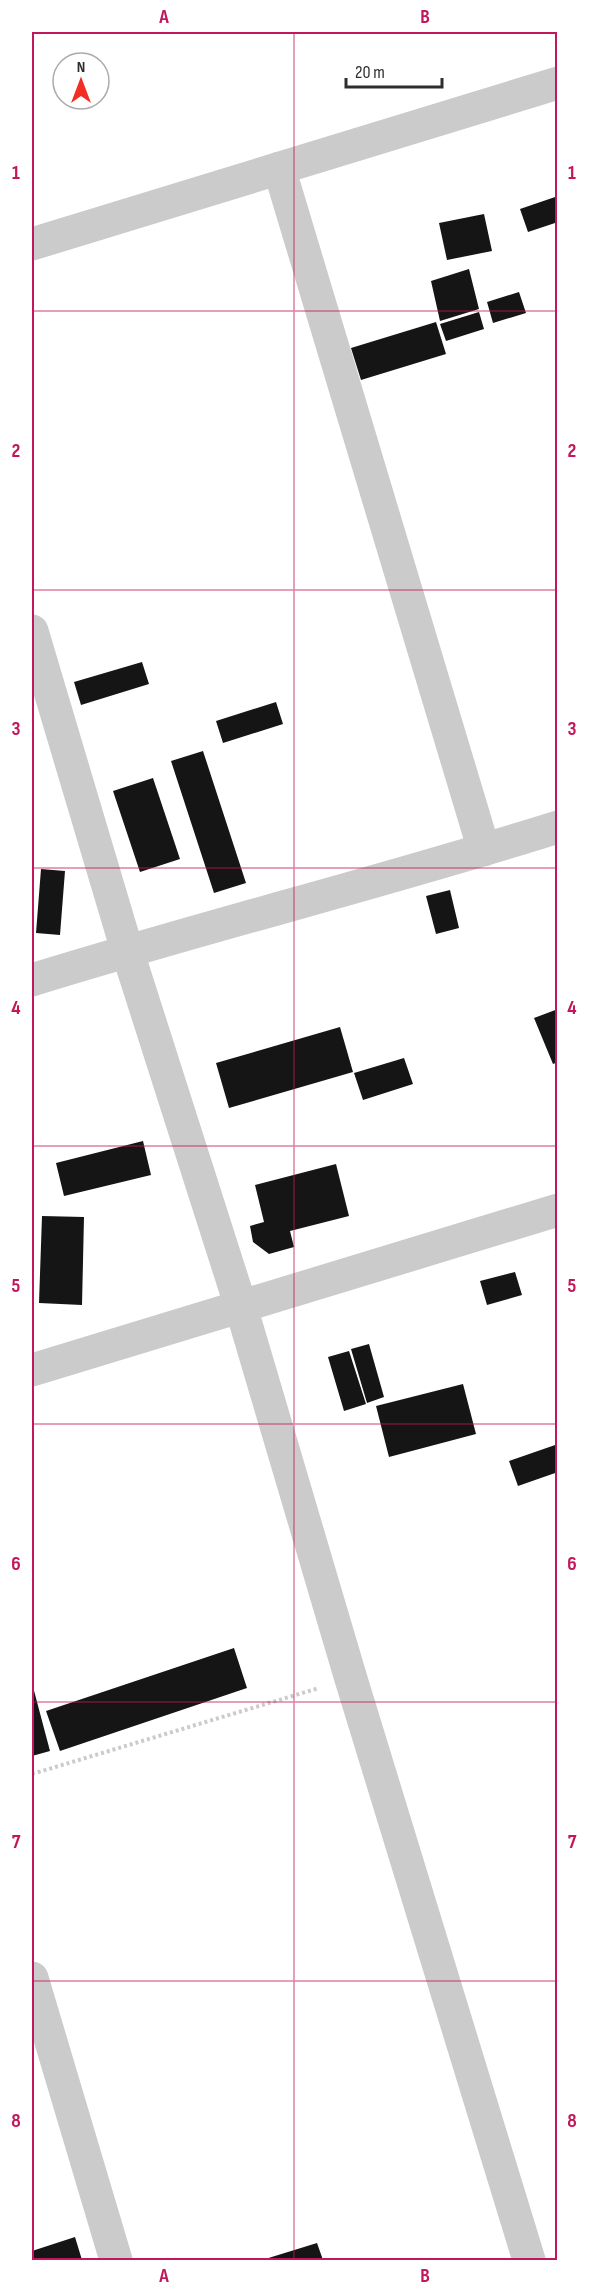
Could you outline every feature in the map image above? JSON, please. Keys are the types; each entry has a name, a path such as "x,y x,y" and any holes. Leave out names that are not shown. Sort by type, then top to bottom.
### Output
{"street":[{"path":"32,244 558,83"},
{"path":"279,168 484,850"},
{"path":"32,631 127,950 241,1307 351,1679 529,2260"},
{"path":"32,980 127,950 484,850 558,827"},
{"path":"32,1370 558,1210"},
{"path":"32,1978 117,2260"}],"path":[{"path":"32,1774 351,1679"}],"building":[{"path":"558,196 558,222 528,232 520,209"},
{"path":"484,214 492,251 447,260 439,223"},
{"path":"469,269 479,309 440,321 431,281"},
{"path":"519,292 526,313 493,323 487,302"},
{"path":"479,312 484,329 446,341 440,324"},
{"path":"436,322 446,354 361,380 351,348"},
{"path":"142,662 149,684 81,705 74,682"},
{"path":"276,702 283,724 223,743 216,721"},
{"path":"203,751 246,883 214,893 171,761"},
{"path":"153,778 180,859 140,872 113,791"},
{"path":"41,869 65,871 60,935 36,933"},
{"path":"450,890 459,928 436,934 426,896"},
{"path":"558,1009 558,1062 553,1064 534,1018"},
{"path":"340,1027 353,1072 229,1108 216,1063"},
{"path":"404,1058 413,1084 363,1100 354,1073"},
{"path":"143,1141 151,1175 64,1196 56,1163"},
{"path":"336,1164 349,1216 290,1231 294,1247 269,1254 253,1242 250,1226 264,1222 255,1185"},
{"path":"42,1216 84,1217 82,1305 39,1303"},
{"path":"515,1272 522,1295 487,1305 480,1281"},
{"path":"369,1344 384,1397 367,1403 351,1349"},
{"path":"349,1351 366,1404 344,1411 328,1357"},
{"path":"463,1384 476,1434 389,1457 376,1406"},
{"path":"558,1444 558,1472 518,1486 509,1461"},
{"path":"234,1648 247,1688 60,1751 46,1711"},
{"path":"32,1683 50,1751 32,1756"},
{"path":"75,2237 82,2260 32,2260 32,2251"},
{"path":"317,2243 323,2260 262,2260"}]}
